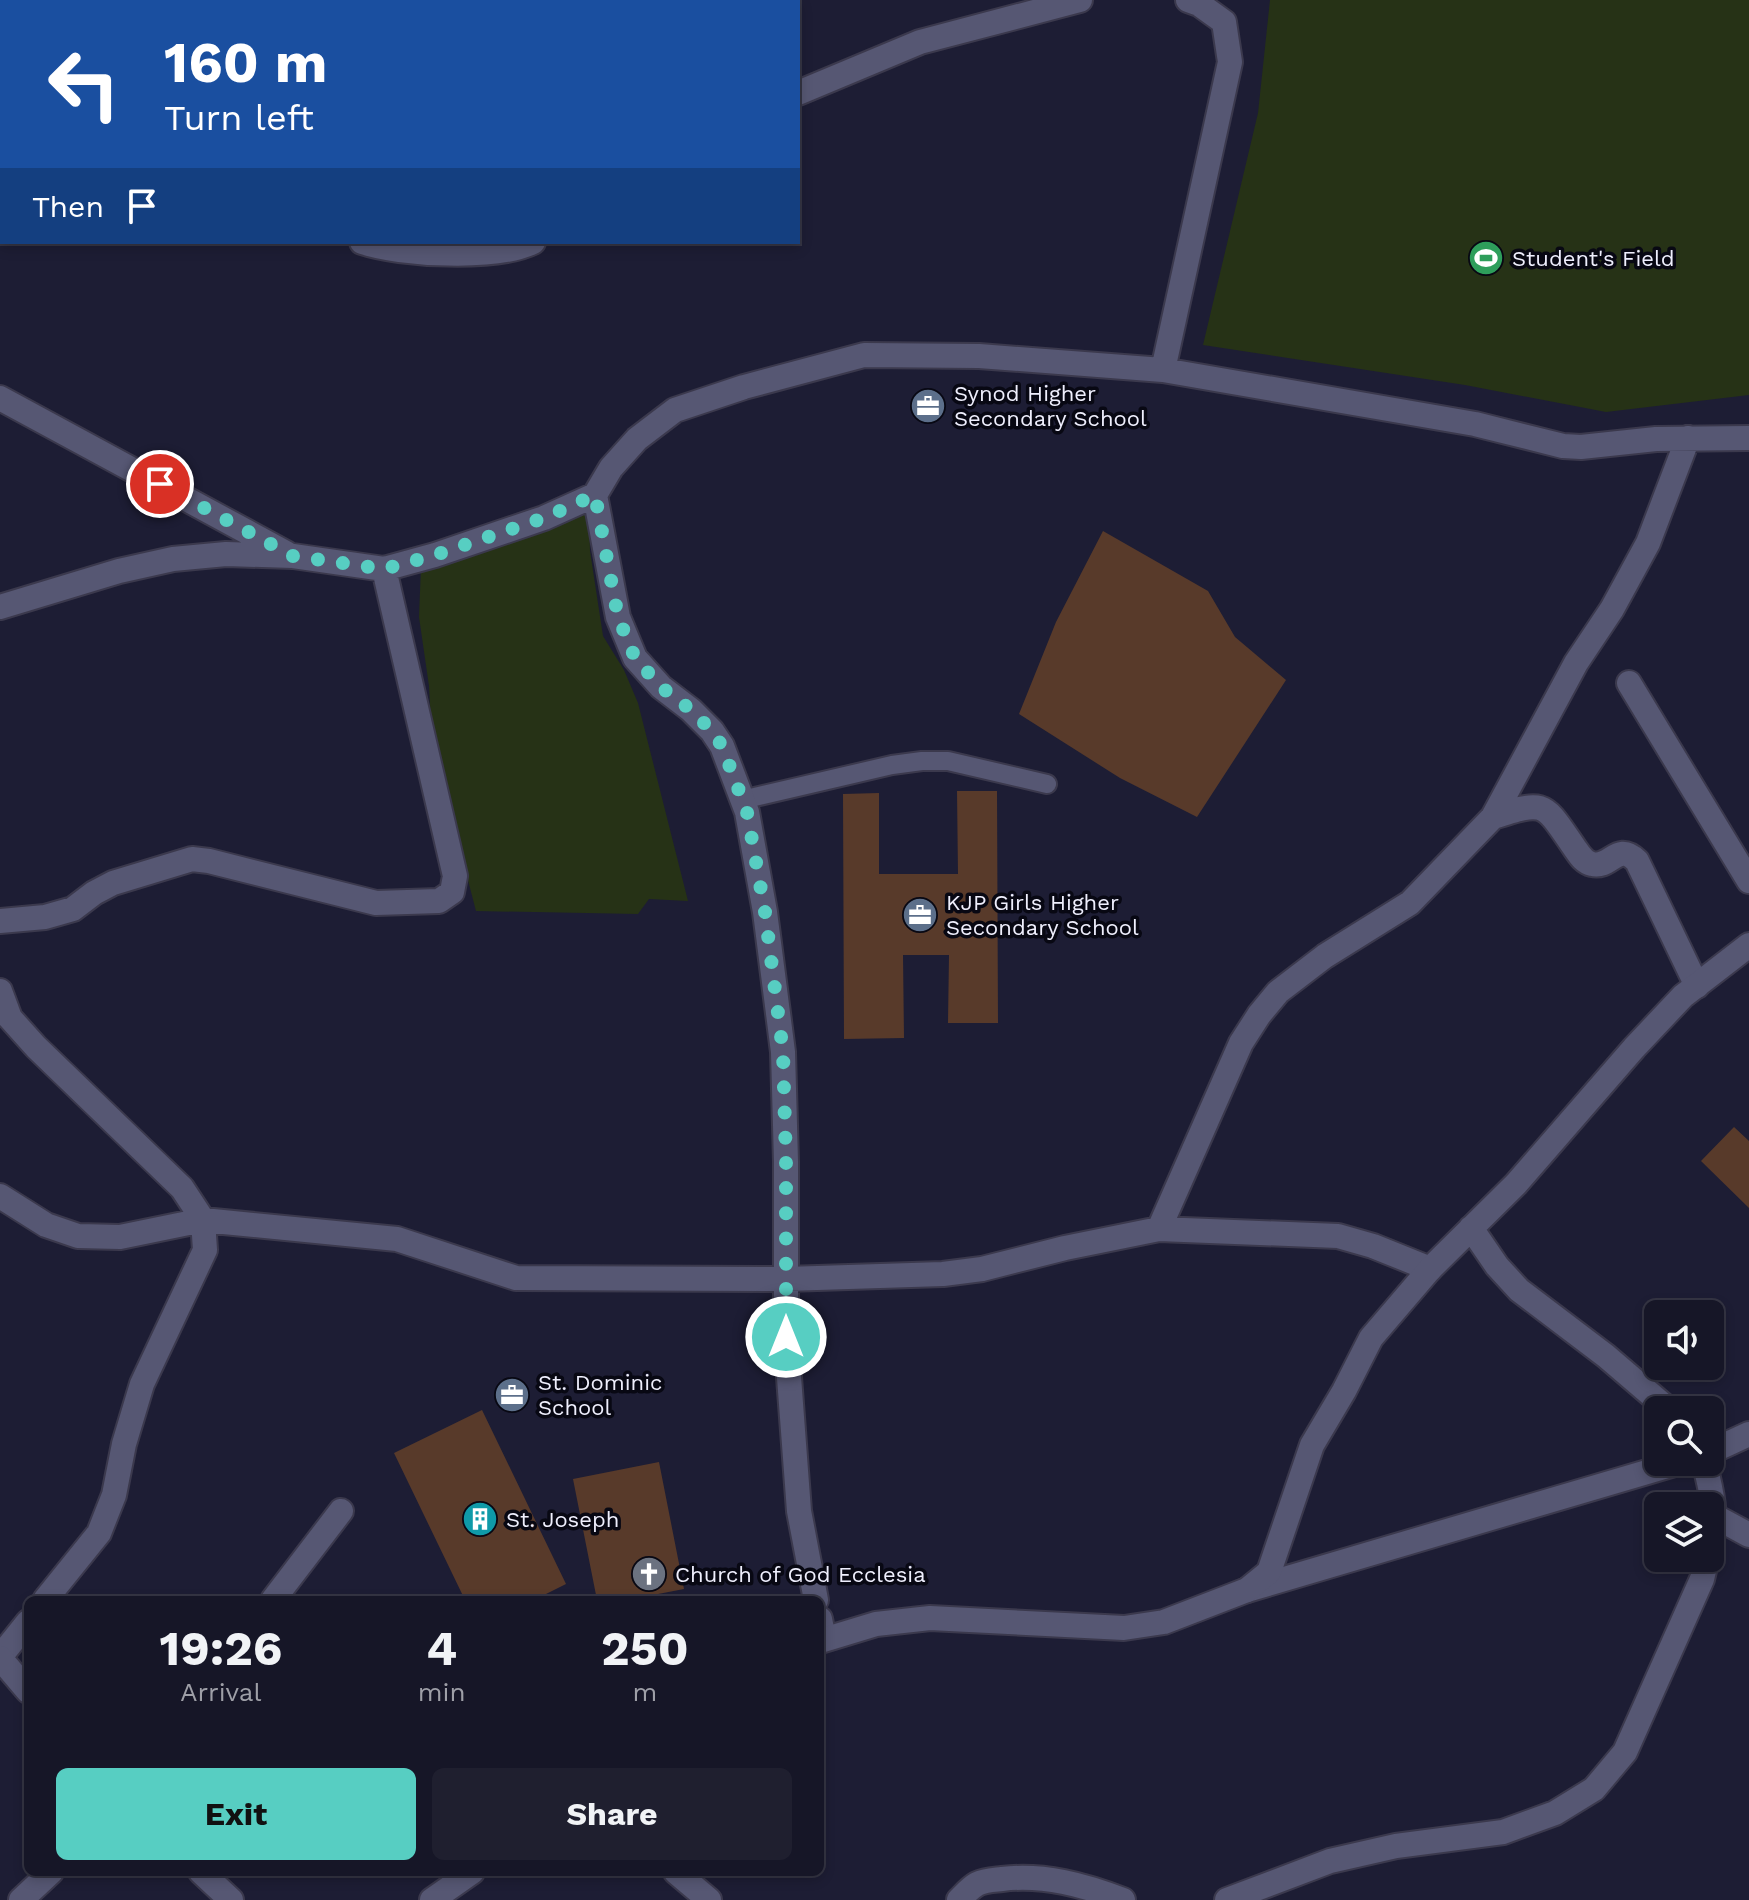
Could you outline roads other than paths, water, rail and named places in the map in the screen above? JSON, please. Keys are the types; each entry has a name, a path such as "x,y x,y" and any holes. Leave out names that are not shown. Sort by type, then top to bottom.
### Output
{"street":[{"path":"800,92 920,42 1080,0"},
{"path":"1163,370 1230,62 1224,22 1188,0"},
{"path":"397,246 467,254 521,248 529,244"},
{"path":"0,607 119,571 173,559 226,554 293,556 384,569 435,555 544,518 595,495 611,468 637,439 675,410 744,387 864,355 979,356 1163,370 1460,422 1563,446 1656,439 1749,438"},
{"path":"0,398 293,556"},
{"path":"1159,1229 1241,1043 1268,1003 1325,956 1410,903 1493,817 1576,663 1612,609 1648,543 1688,438"},
{"path":"595,495 618,617 635,658 661,687 712,731 722,746 747,812 765,912 783,1052 786,1337 799,1511 815,1596"},
{"path":"0,921 45,917 73,909 113,883 192,859 376,903 439,901 452,892 455,876 384,569"},
{"path":"1629,683 1749,881"},
{"path":"1493,817 1525,807 1540,807 1551,813 1581,858 1591,864 1600,865 1622,853 1630,854 1637,861 1697,986"},
{"path":"1247,1590 1269,1572 1312,1445 1371,1338 1430,1269 1516,1184 1683,996 1749,945"},
{"path":"0,991 10,1018 182,1188 203,1220 205,1250 142,1384 124,1444 114,1495 99,1533 48,1596"},
{"path":"0,1196 46,1225 78,1236 120,1237 203,1220 397,1239 516,1278 786,1279 943,1274 982,1269 1159,1229 1338,1236 1373,1246 1430,1269"},
{"path":"1471,1228 1497,1266 1519,1290 1653,1396"},
{"path":"1724,1446 1749,1434"},
{"path":"824,1633 930,1618 1124,1628 1164,1622 1247,1590 1644,1473"},
{"path":"276,1596 341,1511"},
{"path":"1724,1521 1749,1535"},
{"path":"1227,1900 1330,1861 1396,1846 1503,1832 1555,1813 1594,1789 1625,1752 1704,1572"},
{"path":"24,1627 0,1657 24,1686"},
{"path":"21,1900 47,1876"},
{"path":"205,1876 231,1900"},
{"path":"432,1900 466,1876"},
{"path":"681,1876 709,1900"},
{"path":"959,1900 974,1885 1017,1877 1051,1879 1123,1900"}],"lane":[{"path":"742,800 892,765 922,761 948,761 1047,784"}],"place":[{"name":"Student's Field","path":"1486,258"},
{"name":"Synod Higher Secondary School","path":"928,406"},
{"name":"KJP Girls Higher Secondary School","path":"920,915"},
{"name":"St. Dominic School","path":"512,1395"},
{"name":"St. Joseph","path":"480,1519"},
{"name":"Church of God Ecclesia","path":"649,1574"}]}
